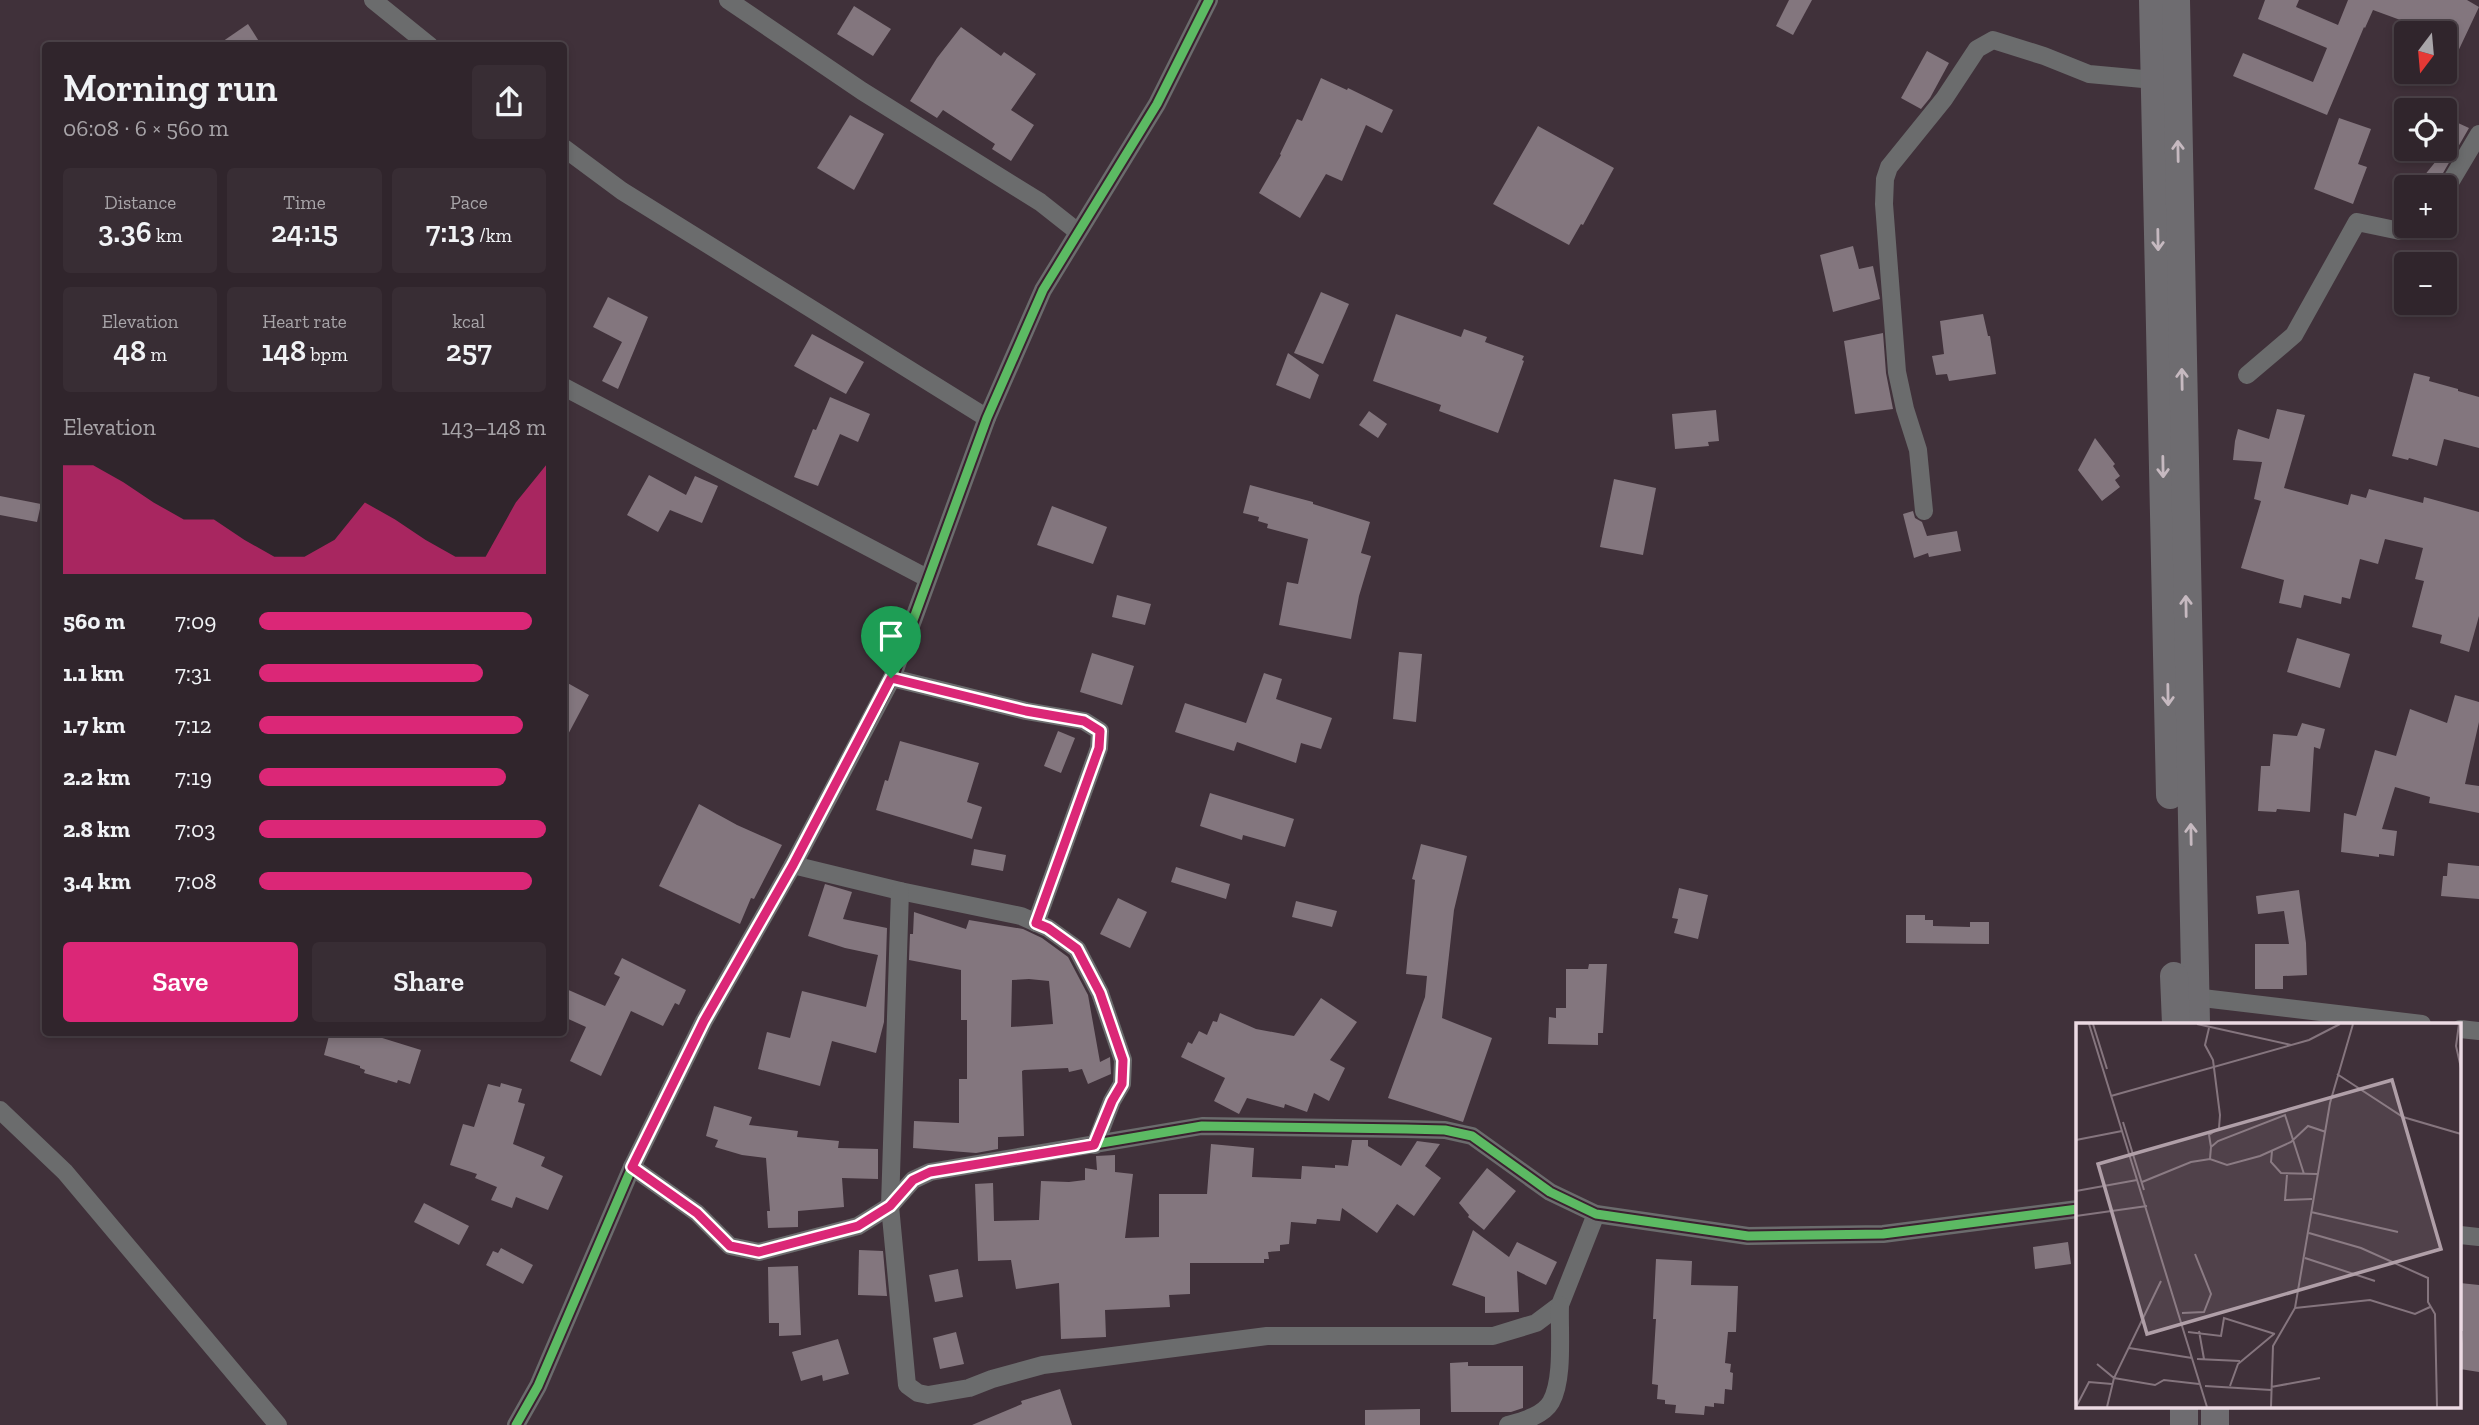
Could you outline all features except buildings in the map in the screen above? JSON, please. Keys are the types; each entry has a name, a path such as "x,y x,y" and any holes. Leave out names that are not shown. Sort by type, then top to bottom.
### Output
{"main road":[{"path":"2153,0 2176,1023"},
{"path":"2176,0 2195,1011"}],"street":[{"path":"373,0 424,42"},
{"path":"729,0 862,91 1040,202 1078,232"},
{"path":"516,1425 538,1386 632,1167 704,1021 793,865 891,678 987,418 1043,290 1157,104 1209,0"},
{"path":"1924,512 1918,450 1897,372 1884,204 1885,179 1889,167 1944,99 1977,49 1993,40 2089,74 2154,80"},
{"path":"2455,175 2479,134"},
{"path":"567,150 622,191 987,418"},
{"path":"2247,375 2294,335 2357,222 2394,230"},
{"path":"567,389 927,578"},
{"path":"891,678 1026,711 1084,721 1100,731 1099,748 1036,923"},
{"path":"793,865 1021,916 1048,928 1077,949 1100,993 1123,1060 1122,1084 1094,1145"},
{"path":"900,891 890,1206 907,1385 918,1392 928,1395 969,1388 1043,1365 1266,1336 1493,1336 1536,1323 1560,1305"},
{"path":"2195,1011 2405,1023"},
{"path":"0,1110 65,1172 278,1425"},
{"path":"632,1167 697,1213 730,1246 759,1252 858,1226 890,1206 913,1180 930,1172 1202,1126 1445,1130 1472,1136 1550,1192 1596,1214 1748,1236 1883,1234 2076,1209"},
{"path":"1508,1425 1529,1419 1550,1404 1558,1381 1560,1305 1596,1214"}],"cycle path":[{"path":"516,1425 538,1386 632,1167 704,1021 793,865 892,678 987,418 1043,290 1157,104 1209,0"},
{"path":"632,1167 697,1213 730,1246 759,1252 858,1226 890,1206 913,1180 930,1172 1202,1126 1445,1130 1472,1136 1550,1192 1596,1214 1748,1236 1883,1234 2076,1209"}],"route":[{"path":"891,678 1026,711 1084,721 1100,731 1099,748 1036,923 1048,928 1077,949 1100,993 1123,1060 1122,1084 1094,1145 930,1172 913,1180 890,1206 858,1226 759,1252 730,1246 697,1213 632,1167 704,1021 793,865 891,678"}]}
